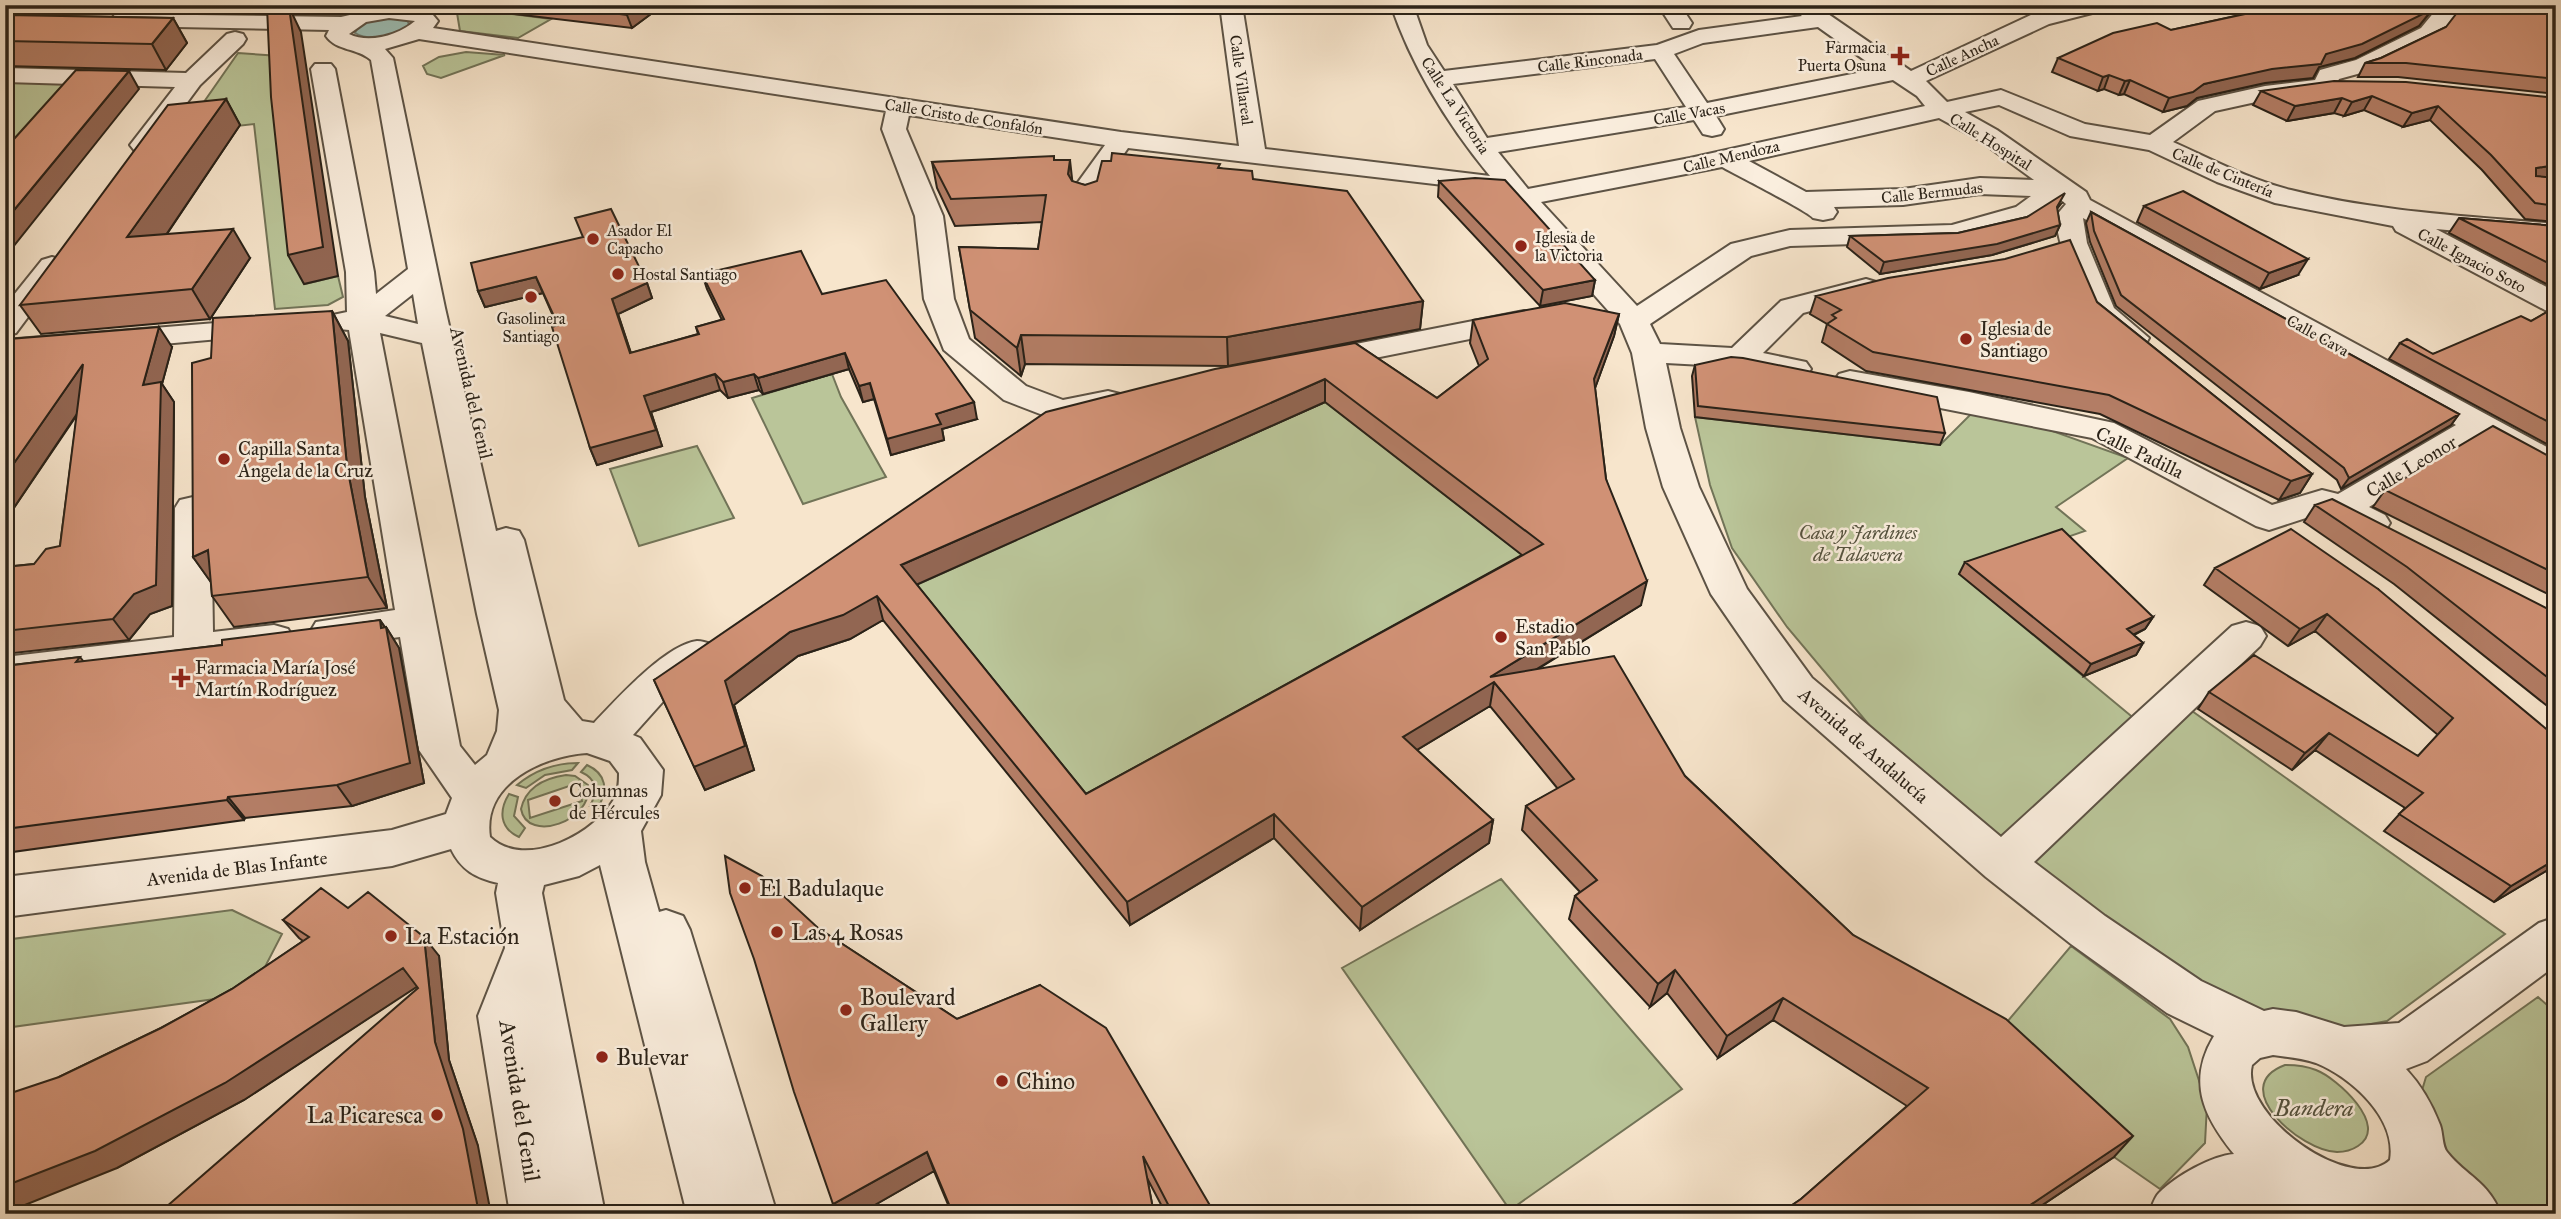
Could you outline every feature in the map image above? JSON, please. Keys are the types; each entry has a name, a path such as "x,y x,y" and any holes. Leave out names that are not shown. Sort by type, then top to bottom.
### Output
{"street":[{"name":"Calle Villareal","path":"1231,5 1252,155"},
{"name":"Calle La Victoria","path":"1402,5 1416,45 1480,147 1517,192"},
{"name":"Calle Hospital","path":"1800,5 1925,91 1940,109 1988,135 2072,197"},
{"name":"Calle Ancha","path":"1902,77 2041,19 2096,5"},
{"path":"2325,86 2328,75 2364,65 2430,33 2452,5"},
{"path":"285,24 331,14 351,25"},
{"name":"Calle Cristo de Confalón","path":"351,25 407,17 489,44 1121,140 1252,155 1517,192"},
{"name":"Avenida del Genil","path":"407,17 398,44 449,296 545,705 588,738"},
{"path":"98,19 351,25"},
{"name":"Calle Rinconada","path":"1439,79 1666,31 1699,37 1821,20"},
{"path":"114,36 236,39 276,32 351,25"},
{"name":"Avenida del Genil","path":"351,25 382,58 362,111 362,320 440,750 470,811"},
{"path":"1666,31 1702,112 1729,157 1801,200 1820,207 1830,224 1846,237"},
{"path":"128,165 192,80 236,39"},
{"path":"429,54 489,44"},
{"name":"Avenida del Genil","path":"323,69 362,111 422,271 496,614 520,710 518,731 504,765"},
{"path":"5,75 192,80"},
{"name":"Calle Vacas","path":"1480,147 1902,77"},
{"path":"2155,143 2207,106 2264,93 2325,86 2374,87"},
{"name":"Calle de Cintería","path":"1940,109 2001,97 2079,131 2155,143 2226,176 2284,197 2389,217 2556,232"},
{"path":"899,107 894,129 929,216 939,299 954,344 1015,393 1060,410"},
{"name":"Calle Mendoza","path":"1517,192 1729,157 1940,109"},
{"path":"1087,201 1089,185 1121,140"},
{"name":"Calle Bermudas","path":"1801,200 1903,197 1980,186 2072,197"},
{"path":"1517,192 1621,321 1741,250 1790,238 1953,233 2026,213 2049,195 2072,197 2062,246 2101,312 2154,355"},
{"name":"Calle Cava","path":"2072,197 2556,466"},
{"name":"Calle Ignacio Soto","path":"2389,217 2556,304"},
{"path":"5,327 64,250"},
{"path":"362,320 422,271"},
{"path":"5,284 40,282"},
{"path":"1740,358 1792,307 1896,283"},
{"path":"1290,365 1547,316"},
{"path":"5,349 192,348 303,325 362,320 436,337"},
{"name":"Calle Padilla","path":"1621,321 1740,358 2102,430 2269,518 2302,541"},
{"name":"Avenida de Andalucía","path":"1621,321 1662,428 1681,488 1730,594 1798,690 2002,864 2245,1045"},
{"path":"1026,433 1060,410 1141,394"},
{"name":"Calle Leonor","path":"2332,505 2480,425"},
{"path":"193,471 194,648"},
{"path":"2302,473 2323,490 2332,505 2401,538"},
{"path":"2269,518 2332,505"},
{"path":"5,672 418,621"},
{"path":"588,738 653,686 732,632"},
{"path":"2002,864 2246,636"},
{"path":"588,738 622,746 635,758 642,774 641,791 633,811 618,829 575,858 550,866 525,869 501,866 482,858 470,844 470,811 504,765 536,747 588,738"},
{"name":"Avenida de Blas Infante","path":"5,897 392,848 470,811"},
{"path":"618,829 622,862 715,1214"},
{"name":"Avenida del Genil","path":"525,869 519,893 577,1214"},
{"path":"632,901 665,926 749,1214"},
{"name":"Avenida del Genil","path":"528,950 503,1016 538,1214"},
{"path":"2341,1051 2409,1045 2548,955"},
{"path":"2273,1032 2300,1034 2341,1051 2359,1061 2385,1083 2406,1110 2418,1138 2410,1174 2383,1195 2352,1195 2317,1184 2283,1165 2254,1140 2235,1114 2226,1088 2225,1066 2245,1045 2273,1032"},
{"path":"2394,1095 2409,1045"},
{"path":"2209,1201 2243,1124"},
{"path":"2410,1174 2466,1214"},
{"path":"2410,1174 2473,1214"},
{"path":"2209,1201 2304,1177"}],"green space":[{"path":"456,7 551,19 518,38 460,31"},
{"path":"466,52 505,55 441,78 427,74 423,66 439,57"},
{"path":"238,53 280,56 305,284 338,276 343,297 328,305 275,309 254,124 183,132"},
{"path":"5,79 90,83 5,181"},
{"path":"832,374 841,397 886,477 803,504 752,398"},
{"path":"1325,402 1539,568 1089,817 907,589"},
{"name":"Casa y Jardines de Talavera","path":"1974,411 2016,418 2128,458 2056,507 2085,531 1960,574 2142,725 2008,847 1870,726 1787,627 1732,548 1710,485 1695,417 1940,445"},
{"path":"697,446 734,518 639,546 610,469"},
{"path":"2185,706 2505,934 2387,1021 2334,1031 2247,1014 2024,862"},
{"path":"578,763 572,770 545,775 526,788 517,785 545,768"},
{"path":"587,765 599,773 604,783 598,808 590,806 595,790 593,782 581,772"},
{"path":"558,776 575,776 588,785 587,798 581,809 571,818 559,824 535,825 526,819 521,809 524,801 532,789","holes":["578,783 582,801 530,818 528,800"]},
{"path":"509,794 518,797 514,816 525,828 519,837 504,824 502,812"},
{"path":"1501,879 1682,1089 1510,1210 1342,968"},
{"path":"232,910 282,934 251,994 5,1028 5,940"},
{"path":"2071,946 2170,1019 2188,1047 2207,1105 2205,1143 2160,1189 2114,1157 1991,1041"},
{"path":"2538,997 2556,1013 2556,1214 2500,1214 2474,1196 2416,1110 2426,1077"},
{"name":"Bandera","path":"2285,1065 2316,1070 2347,1092 2364,1115 2368,1127 2366,1137 2358,1146 2340,1152 2322,1149 2289,1130 2275,1116 2266,1102 2263,1088 2269,1075"}],"water":[{"path":"390,17 407,19 409,25 383,36 368,37 355,33 360,25"}],"building":[{"path":"550,5 640,5 627,15"},
{"path":"2287,5 2433,5 2427,12 2362,44 2326,54 2321,64 2272,69 2204,84 2193,92 2169,98 2130,80 2125,81 2109,75 2103,77 2058,58 2113,33 2157,23 2171,30"},
{"path":"2463,5 2556,5 2556,79 2406,63 2365,63 2446,27"},
{"path":"267,7 289,7 323,247 288,255 271,97"},
{"path":"5,15 173,18 152,44 5,41"},
{"path":"76,70 129,71 5,221 5,149"},
{"path":"2334,81 2406,82 2556,98 2556,165 2536,168 2536,176 2556,178 2556,206 2535,203 2491,155 2438,106 2412,113 2372,96 2352,102 2342,98 2295,106 2261,91"},
{"path":"226,99 127,237 233,229 192,289 20,305 168,105"},
{"path":"1112,153 1220,164 1218,168 1252,171 1253,179 1347,191 1423,301 1227,337 1021,335 1017,348 970,310 959,247 1038,249 1046,195 951,199 932,162 1054,156 1054,160 1070,160 1068,174 1072,181 1085,185 1097,181 1102,161 1111,161"},
{"name":"Iglesia de la Victoria","path":"1475,178 1505,180 1595,280 1543,290 1439,181"},
{"path":"2183,191 2308,259 2269,273 2144,206"},
{"path":"2065,193 2057,207 2060,225 1997,244 1884,262 1850,236 1958,233 2027,217"},
{"path":"611,209 647,283 612,299 630,353 699,334 696,327 724,319 702,274 801,251 822,294 886,280 974,402 936,414 941,424 887,439 870,383 859,386 845,353 758,378 754,374 723,382 715,374 644,396 656,430 590,448 552,327 558,325 536,277 478,291 471,263 583,237 575,218"},
{"path":"2091,212 2459,414 2349,478 2344,468 2121,295 2094,231"},
{"path":"2459,218 2556,226 2556,267"},
{"path":"2070,240 2097,302 2312,474 2291,481 2109,395 1873,352 1827,324 1836,318 1832,315 1841,310 1816,296 1888,278 2005,259"},
{"path":"1565,303 1619,314 1594,379 1606,479 1647,581 1490,677 1614,656 1685,776 1853,935 2006,1019 2133,1136 2017,1214 1779,1214 1801,1199 1928,1088 1783,998 1727,1036 1675,970 1658,984 1575,896 1597,880 1526,806 1574,779 1494,682 1403,737 1493,820 1362,907 1274,814 1127,902 877,596 843,615 790,632 725,681 745,746 694,767 654,680 1046,412 1215,369 1355,343 1437,398 1488,359 1473,320","holes":["1325,379 1543,544 1086,794 901,565"]},
{"path":"2556,307 2556,426 2400,343 2407,339 2433,354 2521,316 2531,321"},
{"path":"332,311 347,466 368,577 212,596 208,550 193,557 192,363 211,358 213,318"},
{"path":"159,327 143,385 161,382 156,585 134,594 113,619 5,631 5,567 34,564 46,549 60,546 83,364 5,476 5,344 9,339"},
{"path":"1731,357 1937,397 1945,433 1698,406 1695,365"},
{"path":"2493,426 2556,460 2556,574 2385,490"},
{"path":"2332,499 2556,613 2556,684 2407,567 2315,505"},
{"path":"2062,529 2153,617 2127,629 2143,643 2091,664 1965,562"},
{"path":"2291,529 2378,589 2556,737 2556,859 2511,886 2399,814 2423,793 2329,733 2305,753 2209,692 2254,655 2418,756 2453,718 2327,614 2300,629 2215,568"},
{"path":"380,620 381,628 386,627 410,763 337,785 228,797 227,800 5,829 5,666 80,657 76,662 222,645 222,640"},
{"name":"Chino","path":"725,856 762,876 818,928 957,1019 1040,985 1106,1028 1215,1214 1173,1214 1143,1156 1154,1214 953,1214 927,1152 833,1204 730,893"},
{"path":"321,888 348,908 368,892 424,937 435,1042 463,1129 479,1214 158,1214 418,988 403,968 225,1083 95,1151 5,1186 5,1095 59,1077 161,1028 232,989 309,937 283,920"}],"place":[{"name":"Farmacia Puerta Osuna","path":"1900,56"},
{"name":"Asador El Capacho","path":"593,239"},
{"name":"Iglesia de la Victoria","path":"1521,246"},
{"name":"Hostal Santiago","path":"618,274"},
{"name":"Gasolinera Santiago","path":"531,297"},
{"name":"Iglesia de Santiago","path":"1966,339"},
{"name":"Capilla Santa Ángela de la Cruz","path":"224,459"},
{"name":"Estadio San Pablo","path":"1501,637"},
{"name":"Farmacia María José Martín Rodríguez","path":"181,678"},
{"name":"Columnas de Hércules","path":"555,801"},
{"name":"El Badulaque","path":"745,888"},
{"name":"Las 4 Rosas","path":"777,932"},
{"name":"La Estación","path":"391,936"},
{"name":"Boulevard Gallery","path":"846,1010"},
{"name":"Bulevar","path":"602,1057"},
{"name":"Chino","path":"1002,1081"},
{"name":"La Picaresca","path":"437,1115"}]}
